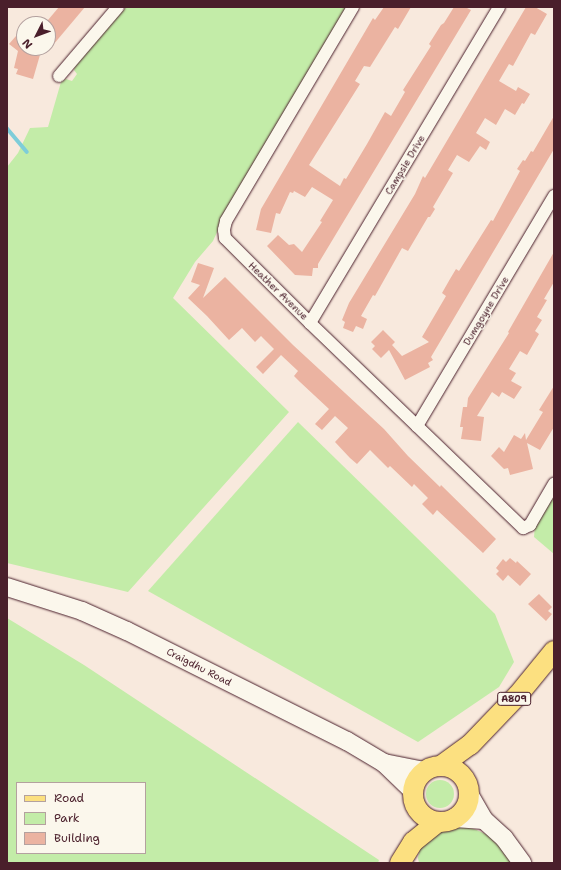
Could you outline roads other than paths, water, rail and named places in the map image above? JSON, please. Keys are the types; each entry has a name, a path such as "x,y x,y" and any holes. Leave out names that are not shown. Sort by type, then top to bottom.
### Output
{"main road":[{"name":"Craigdhu Road","path":"7,587 82,611 127,631 347,741 384,763 413,791"},
{"name":"A809","path":"433,768 470,745 518,695 554,651"},
{"path":"413,842 465,808 470,745"},
{"name":"Craigdhu Road","path":"384,763 433,768"},
{"path":"484,820 430,820 418,810 413,798 414,783 433,768 451,767 459,772 484,820 504,838 522,863"},
{"path":"400,863 413,842 418,810"}],"street":[{"path":"59,76 118,7"},
{"name":"Heather Avenue","path":"353,7 226,221 224,230 225,238 310,323 523,528 530,525 554,484"},
{"name":"Campsie Drive","path":"310,323 499,7"},
{"name":"Dumgoyne Drive","path":"418,426 554,196"}],"waterway":[{"path":"7,128 27,152"}]}
